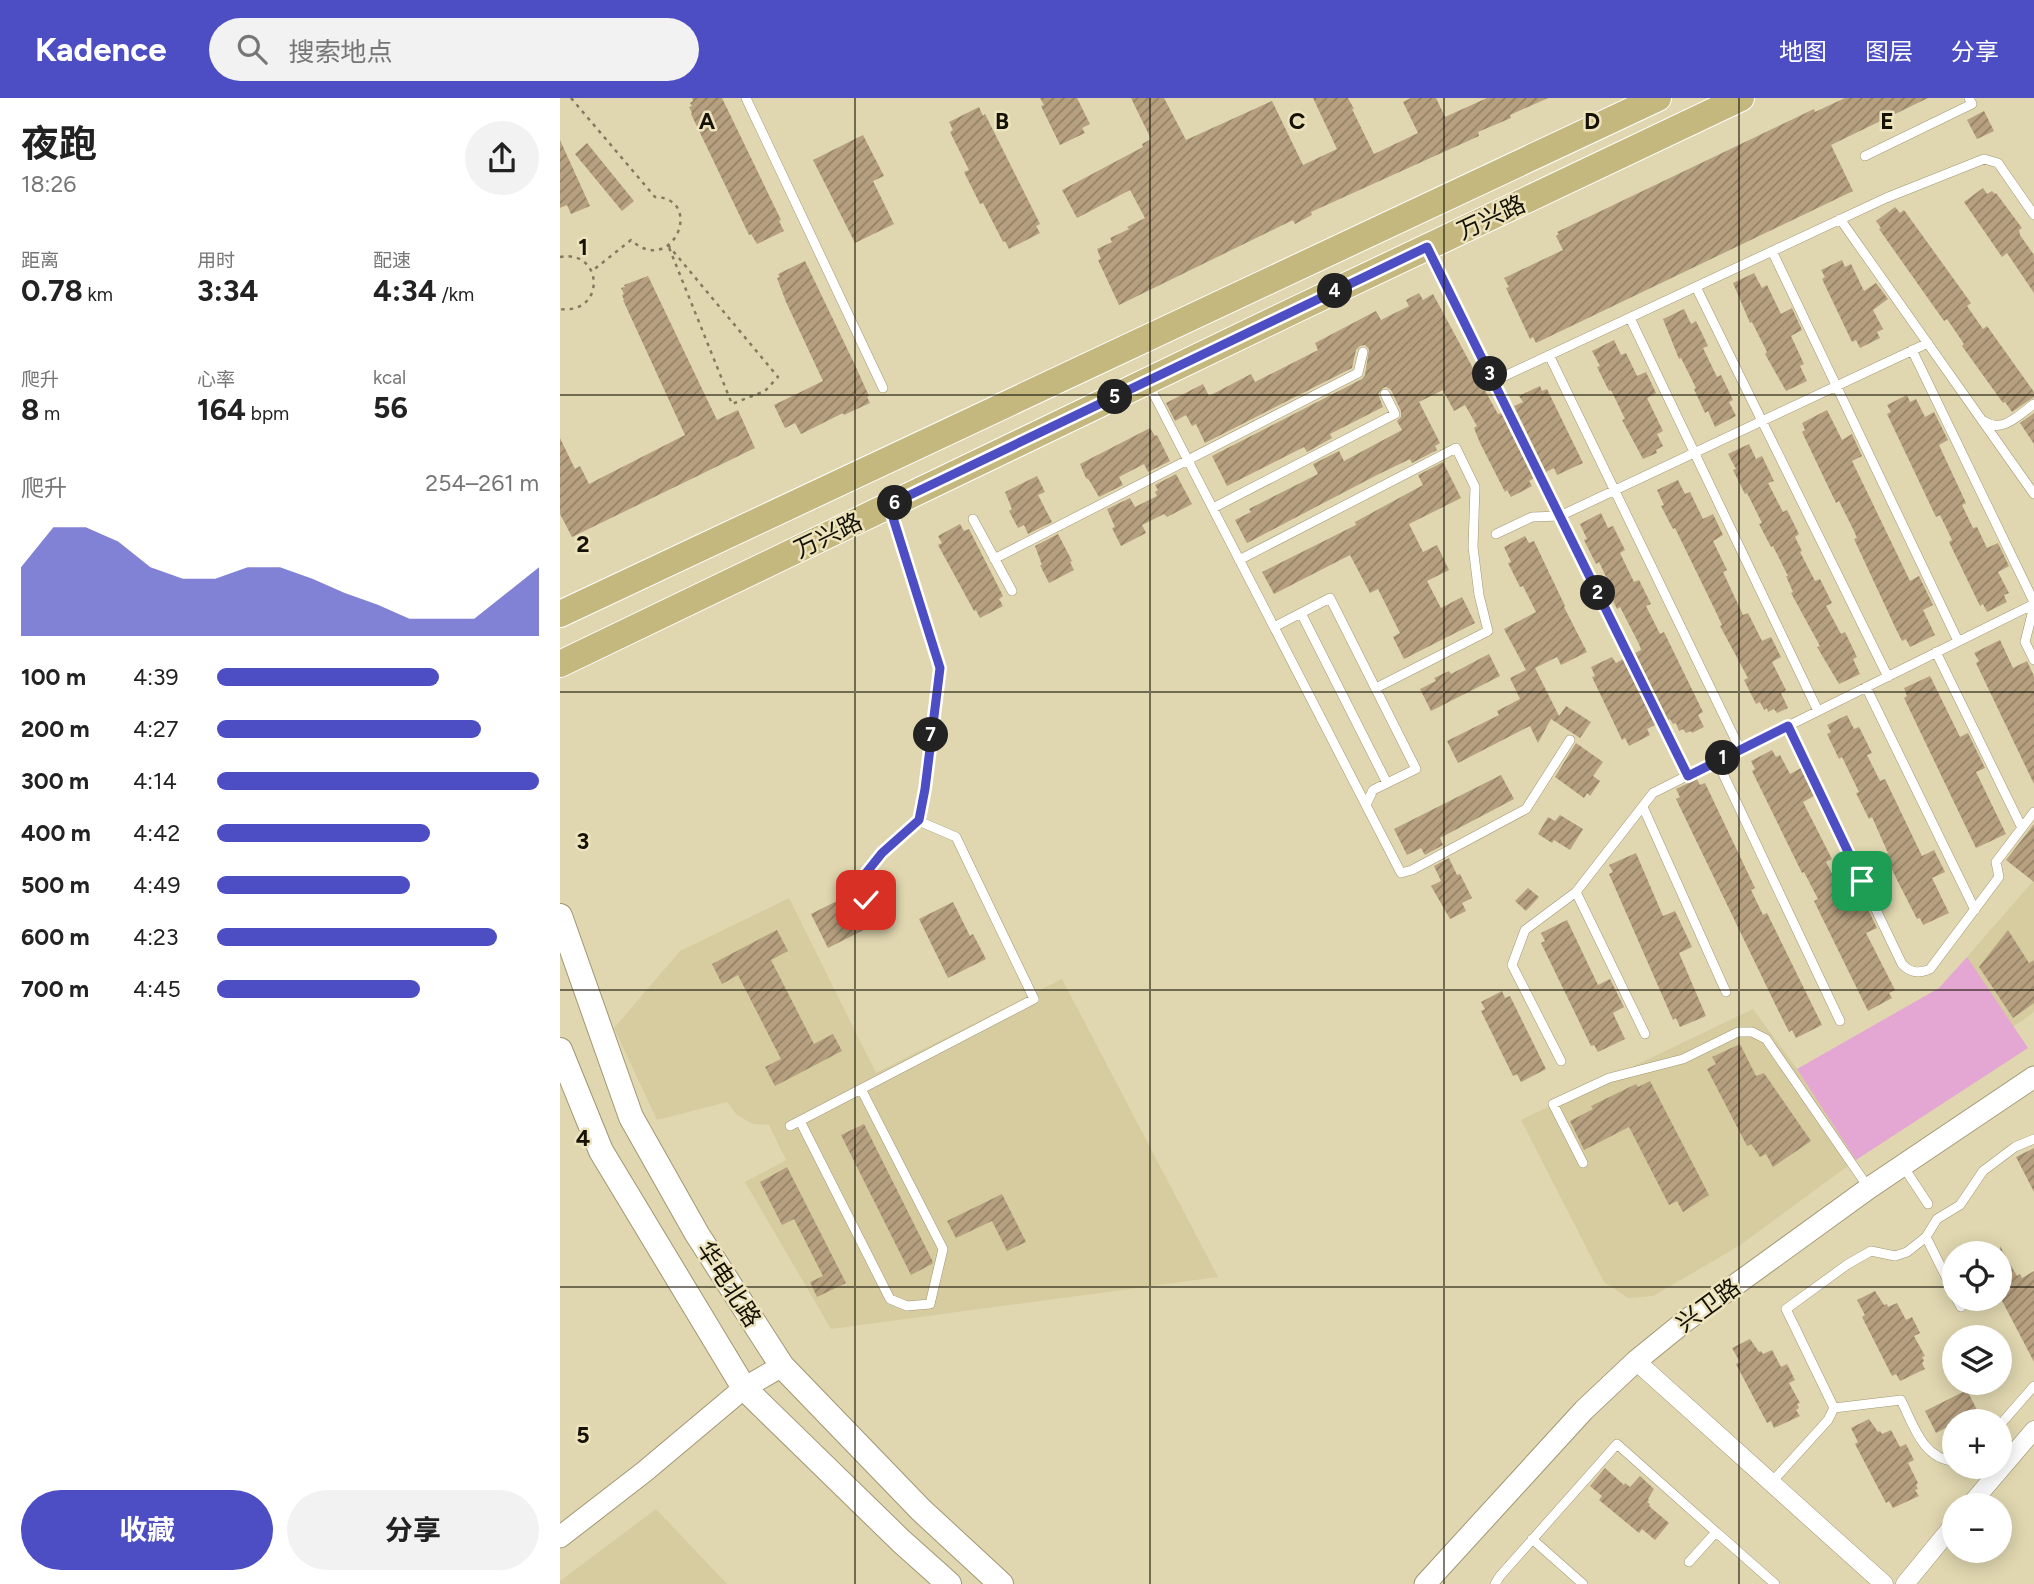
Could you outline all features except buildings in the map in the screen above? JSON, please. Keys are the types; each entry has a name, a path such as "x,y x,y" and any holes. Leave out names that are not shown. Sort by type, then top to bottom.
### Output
{"main road":[{"name":"万兴路","path":"560,614 1658,98"},
{"name":"万兴路","path":"560,664 1741,98"},
{"name":"华电北路","path":"560,916 631,1117 697,1234 782,1366 921,1510 1001,1584"},
{"name":"华电北路","path":"560,1050 601,1151 744,1388 949,1584"}],"street":[{"name":"兴卫路","path":"1425,1584 1584,1410 1636,1361 1684,1322 1869,1188 2034,1077"},
{"path":"1636,1361 1884,1584"},
{"path":"560,1537 644,1472 744,1388 782,1366"},
{"path":"1980,1493 2034,1430"},
{"path":"1905,1584 1942,1539"}],"lane":[{"path":"746,98 883,388"},
{"path":"1865,156 1972,104 1969,98"},
{"path":"1494,381 1885,198 1984,159 1998,163 2034,215"},
{"path":"1840,219 2034,494"},
{"path":"1427,247 1688,776"},
{"path":"1772,251 1958,641"},
{"path":"1696,287 1888,677"},
{"path":"1630,318 1818,711"},
{"path":"1496,534 1532,517 1560,516 1928,343"},
{"path":"1912,351 2034,604 2025,642 2034,660"},
{"path":"994,559 1358,373 1363,352"},
{"path":"1549,355 1740,750"},
{"path":"1147,381 1401,873 1412,870 1527,809 1570,740"},
{"path":"1213,509 1395,414 1385,394"},
{"path":"1982,421 1988,425 2001,426 2034,404"},
{"path":"1239,560 1456,448 1475,487 1473,547 1479,595 1488,631 1376,688"},
{"path":"866,900 866,873 882,853 919,820 940,668 889,505"},
{"path":"973,519 1012,591"},
{"path":"1274,627 1330,598 1416,769 1373,790 1366,805"},
{"path":"1561,1061 1512,965 1525,930 1576,892 1653,793 2034,604"},
{"path":"1301,613 1387,783"},
{"path":"1936,652 2022,828"},
{"path":"1866,687 1975,910"},
{"path":"1788,726 1906,969 1918,973 1930,969 1999,877 1996,862 2034,812"},
{"path":"1717,761 1840,1021"},
{"path":"1643,807 1726,992"},
{"path":"790,1126 1034,999 956,837 921,822"},
{"path":"1576,892 1645,1034"},
{"path":"1583,1163 1553,1104 1609,1078 1683,1059 1732,1034 1745,1031 1766,1039 1869,1188"},
{"path":"800,1121 890,1299 907,1306 930,1304 943,1249 861,1089"},
{"path":"1933,1212 1959,1205 1983,1171 2015,1147 2034,1139"},
{"path":"1834,1408 1786,1309 1847,1264 1871,1251 1895,1256 1907,1252 1926,1237 1933,1212 1903,1166"},
{"path":"1926,1237 1942,1270"},
{"path":"2012,1411 2034,1386"},
{"path":"1834,1408 1901,1400 1929,1451 1942,1459"},
{"path":"1771,1483 1828,1420 1834,1408"},
{"path":"1495,1584 1617,1444 1775,1584"},
{"path":"1689,1562 1716,1532"},
{"path":"1532,1539 1583,1584"}],"path":[{"path":"571,98 655,197 671,201 679,210 681,218 678,233 662,249 648,250 631,240 592,271"},
{"path":"668,245 778,377 765,391 732,404 668,245"},
{"path":"560,257 567,255 582,260 592,271 594,287 588,300 575,309 560,309"}],"shaded area":[{"path":"2034,880 2034,1012 2013,1027 1967,957"},
{"path":"789,898 876,1073 1062,979 1218,1277 831,1329 745,1182 786,1160 769,1125 753,1124 737,1115 727,1102 657,1120 614,1028 680,951"},
{"path":"1967,957 2028,1048 1856,1160 1797,1069 1939,988"},
{"path":"1753,1009 1797,1069 1856,1160 1739,1246 1653,1296 1628,1298 1604,1282 1521,1120"},
{"path":"656,1509 727,1584 560,1584 560,1581"}],"route":[{"path":"866,900 866,873 882,853 919,820 940,668 889,505 1427,247 1688,776 1788,726 1862,881"}]}
